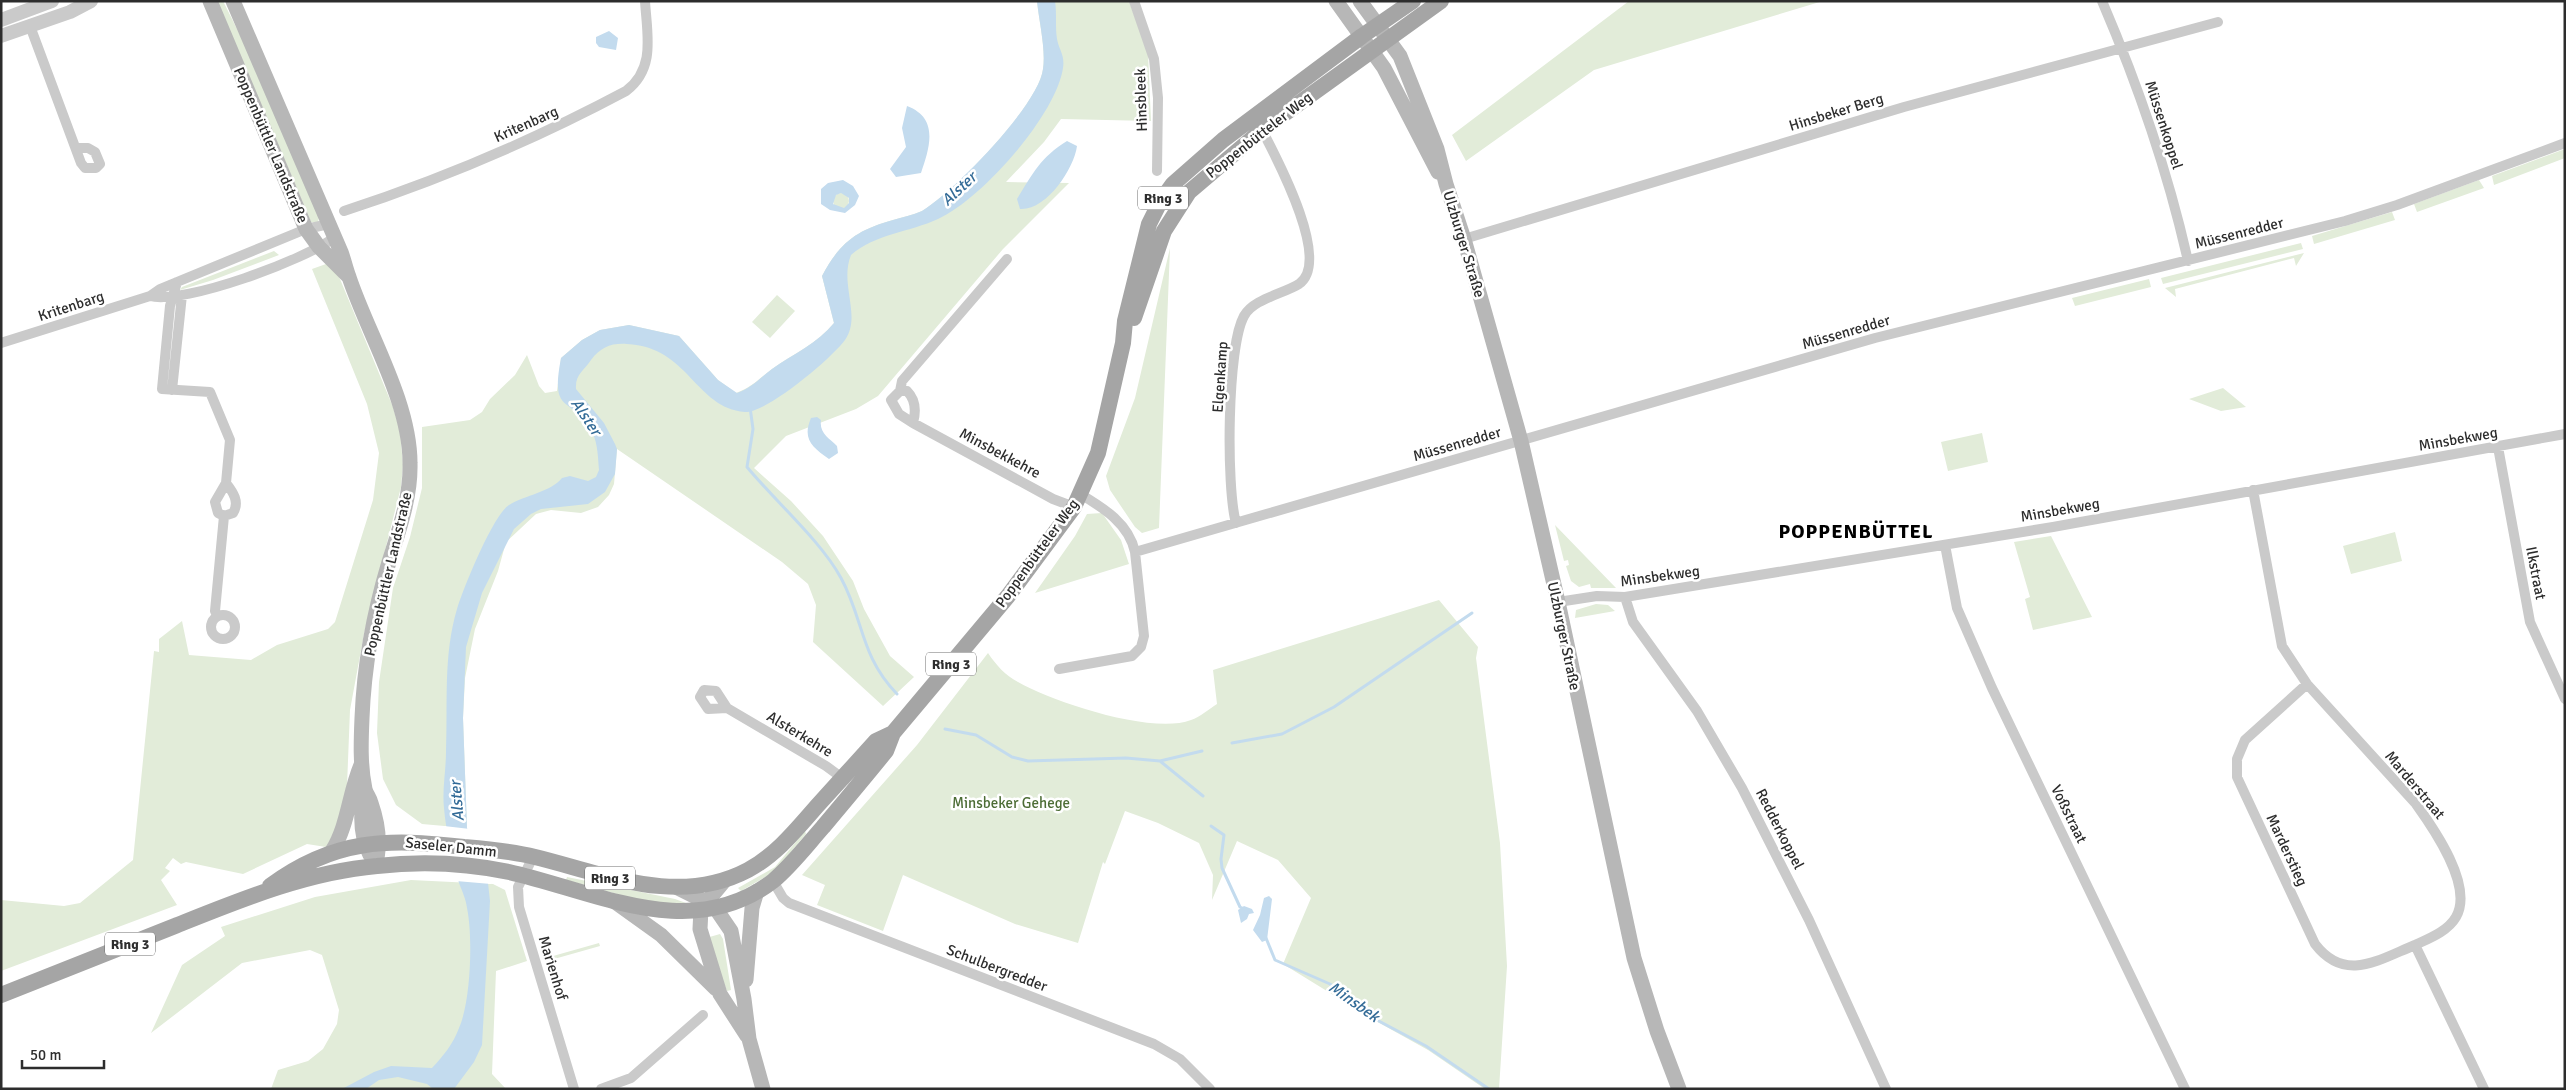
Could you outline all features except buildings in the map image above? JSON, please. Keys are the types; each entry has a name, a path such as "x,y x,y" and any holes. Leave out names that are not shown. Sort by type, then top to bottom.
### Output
{"main road":[{"name":"Poppenbüttler Landstraße","path":"210,1 306,229 319,248 348,277"},
{"name":"Poppenbüttler Landstraße","path":"233,1 332,230 348,277 394,390 406,431 410,462 401,529 389,562 367,663 362,711 362,764 366,791 371,802 372,843 375,866"},
{"name":"Ulzburger Straße","path":"1336,1 1372,50 1446,184"},
{"name":"Ulzburger Straße","path":"1360,1 1379,24 1400,56 1426,117 1464,239 1521,441 1558,602 1623,914 1647,1002 1679,1089"},
{"name":"Poppenbütteler Weg","path":"614,902 674,912 735,901 757,891 772,881 797,857 886,751 893,733 1008,596 1077,500 1098,453 1123,343 1125,321 1149,224 1160,202 1173,184 1223,140 1362,36 1413,1"},
{"name":"Poppenbütteler Weg","path":"1123,343 1142,299 1164,230 1189,192 1262,130 1440,1"},
{"name":"Poppenbütteler Weg","path":"651,886 676,887 725,880 749,870 776,850 876,741 893,733"},
{"path":"332,851 339,837 354,782 362,764"},
{"name":"Saseler Damm","path":"259,894 293,869 332,851 372,843 426,843 533,856 621,881 651,886"},
{"name":"Saseler Damm","path":"1,995 259,894 309,878 375,866 431,864 488,868 614,902"},
{"name":"Poppenbütteler Weg","path":"707,905 725,880"},
{"name":"Poppenbütteler Weg","path":"676,887 707,905"},
{"path":"744,999 752,908 757,891"},
{"path":"614,902 661,934 720,994 749,1039"},
{"path":"707,905 700,929 720,994"},
{"path":"707,905 731,931 744,999 749,1039 762,1089"}],"street":[{"path":"1,20 52,1"},
{"path":"1,36 70,12 91,1"},
{"name":"Kritenbarg","path":"344,211 478,162 560,126 626,91 635,84 645,69 647,51 645,1"},
{"name":"Hinsbleek","path":"1134,1 1154,60 1158,98 1157,171"},
{"name":"Müssenkoppel","path":"2102,1 2122,47 2157,147 2188,261"},
{"name":"Hinsbeker Berg","path":"1464,239 1904,107 2218,22"},
{"path":"30,26 76,148"},
{"name":"Elgenkamp","path":"1236,523 1231,498 1230,442 1234,355 1242,318 1250,308 1304,280 1310,261 1305,232 1291,189 1262,130"},
{"name":"Müssenredder","path":"1135,552 1875,338 2304,232 2397,205 2565,143"},
{"name":"Kritenbarg","path":"150,296 156,291 306,229 332,230"},
{"name":"Kritenbarg","path":"1,343 150,296 177,296 240,280 319,248 332,230"},
{"name":"Minsbekkehre","path":"1007,259 902,381 900,392 891,400 899,414 913,424 1053,499 1077,500"},
{"path":"177,282 167,390 210,392 229,435 226,483 236,504 233,513 224,516 218,513 215,506 219,492 226,483"},
{"path":"900,392 907,391 911,396 916,412 913,424"},
{"name":"Minsbekweg","path":"1558,602 1597,596 1625,598 1944,546 2565,434"},
{"name":"Ilkstraat","path":"2498,447 2530,622 2565,699"},
{"name":"Marderstraat","path":"2253,490 2282,646 2307,684 2416,804 2432,825 2455,870 2462,896 2457,916 2442,931 2415,944"},
{"path":"1059,669 1132,656 1141,647 1144,636 1132,539 1121,523 1101,506 1077,500"},
{"path":"217,616 215,611 224,516"},
{"name":"Voßstraat","path":"1944,546 1957,608 1992,688 2185,1089"},
{"name":"Redderkoppel","path":"1625,598 1633,622 1697,711 1742,788 1805,912 1886,1089"},
{"name":"Marderstieg","path":"2307,684 2245,740 2236,759 2237,777 2315,944 2325,957 2342,965 2362,966 2415,944"},
{"name":"Alsterkehre","path":"728,708 826,766 855,789"},
{"name":"Marienhof","path":"533,856 518,887 519,907 574,1089"},
{"name":"Schulbergredder","path":"772,881 783,898 789,903 958,970 1154,1044 1180,1059 1210,1089"},
{"path":"2415,944 2484,1089"},
{"path":"601,1089 631,1078 703,1015"}],"green space":[{"path":"217,1 223,1 251,57 319,217 318,223 311,222"},
{"path":"1037,1 1129,1 1148,53 1151,121 1061,119 1044,142 1006,182 1069,183 1003,249 878,396 856,409 786,436 754,468 791,501 823,536 853,581 864,609 890,656 914,677 883,706 813,642 816,605 808,584 782,562 617,449 614,484 609,495 598,507 581,513 551,510 536,514 506,542 498,571 475,629 465,678 463,718 467,828 422,824 396,805 383,779 377,733 379,682 393,588 410,537 422,488 422,427 470,420 482,412 490,399 515,375 527,355 539,386 545,393 557,391 561,358 582,340 600,330 629,325 679,336 718,380 736,393 751,386 772,369 821,337 834,323 822,276 843,246 859,233 869,228 922,211 936,201 954,186 993,146 1027,104 1038,85 1044,61"},
{"path":"1629,1 1823,1 1594,70 1466,161 1452,135"},
{"path":"2565,149 2565,158 2494,185 2492,176"},
{"path":"2479,180 2484,188 2417,212 2414,204"},
{"path":"841,193 849,201 841,209 833,201"},
{"path":"2392,212 2395,220 2314,244 2312,236"},
{"path":"2301,243 2303,249 2163,284 2161,278"},
{"path":"1170,248 1159,528 1142,533 1135,527 1110,490 1106,476 1135,398"},
{"path":"274,251 279,255 213,280 180,290 182,287"},
{"path":"2304,253 2296,266 2294,258 2175,289 2176,297 2165,288"},
{"path":"326,264 332,265 340,279 393,407 400,431 403,465 401,487 364,634 350,710 347,786 337,830 326,847 307,844 243,874 186,862 181,864 173,858 165,868 170,871 161,880 177,905 1,971 1,900 64,906 80,903 133,860 154,651 159,652 159,639 182,621 189,655 251,660 277,645 328,629 335,622 373,500 379,453 367,404 312,269"},
{"path":"2149,279 2151,287 2075,306 2072,298"},
{"path":"777,295 795,311 770,338 752,322"},
{"path":"2223,388 2246,407 2221,411 2189,399"},
{"path":"1982,433 1988,462 1948,471 1941,442"},
{"path":"1102,513 1121,540 1129,564 1035,593 1075,536 1087,514"},
{"path":"1555,525 1616,588 1591,588 1590,584 1579,587 1571,581 1566,566 1569,565 1568,560 1564,561"},
{"path":"2395,532 2402,561 2351,574 2343,546"},
{"path":"2051,536 2092,617 2033,630 2025,599 2030,597 2014,542"},
{"name":"Minsbeker Gehege","path":"1439,600 1478,647 1476,658 1500,843 1507,966 1499,1089 1485,1089 1428,1050 1374,1020 1283,964 1311,898 1278,860 1237,841 1212,900 1213,875 1199,843 1158,823 1125,811 1105,864 1103,862 1078,943 1015,924 903,875 883,931 817,905 825,885 802,875 917,745 988,653 994,662 1013,679 1054,698 1078,707 1128,720 1174,723 1194,719 1217,704 1213,670"},
{"path":"1596,604 1608,605 1615,611 1575,618 1576,610"},
{"path":"805,831 806,834 774,872 741,891 738,888 775,867"},
{"path":"567,877 675,899 686,903 650,903 566,880"},
{"path":"411,880 493,884 505,890 527,961 496,971 492,1074 506,1089 271,1089 278,1070 308,1061 323,1049 337,1024 339,1010 322,955 310,950 242,963 151,1033 182,965 225,936 221,927 315,897"},
{"path":"720,934 723,939 731,990 727,991 706,938"},
{"path":"599,943 600,946 547,961 546,958"}],"water":[{"name":"Alster","path":"1037,1 1055,1 1057,39 1063,60 1063,68 1057,87 1047,109 1014,154 995,175 956,209 938,219 871,242 851,255 847,277 851,310 850,331 838,348 813,371 768,404 745,412 728,408 714,400 665,355 648,348 627,344 611,345 595,356 578,376 576,389 604,423 617,449 615,474 605,492 588,504 541,509 531,514 514,529 482,593 466,647 463,718 467,828 488,883 490,901 482,1045 474,1062 454,1089 433,1089 427,1084 398,1077 379,1080 366,1089 342,1089 374,1072 391,1066 432,1068 457,1034 463,1016 470,968 469,920 466,901 459,883 446,827 444,801 447,680 450,644 457,609 465,586 487,537 502,512 509,505 551,487 562,478 570,476 588,481 596,477 599,470 597,446 592,432 584,420 560,397 558,377 561,358 582,340 600,330 629,325 679,336 718,380 737,393 751,386 772,369 821,337 834,323 822,276 843,246 859,233 869,228 915,214 936,201 993,146 1027,104 1038,85 1044,61"},
{"path":"609,31 618,38 616,50 599,47 596,43 596,37"},
{"path":"907,106 917,111 924,118 928,126 929,144 921,173 896,177 890,169 906,147 902,128"},
{"path":"1067,141 1077,146 1065,177 1049,196 1030,208 1020,209 1017,199 1033,173 1050,153"},
{"path":"843,180 853,186 859,196 855,205 845,213 830,210 821,204 821,189 828,183","holes":["841,193 849,198 849,203 844,208 833,204 836,195"]},
{"path":"817,417 821,420 823,432 837,446 838,453 829,459 813,446 808,437 808,425 811,418"},
{"path":"1269,896 1272,899 1267,940 1262,942 1253,930 1260,915 1264,898"},
{"path":"1244,906 1252,909 1254,913 1249,914 1247,919 1241,923 1238,910"}],"pier":[{"path":"444,826 470,829 491,884 456,881"}],"waterway":[{"path":"750,407 753,429 747,467 810,536 832,564 848,593 869,652 885,680 897,694"},
{"path":"1232,743 1282,734 1334,707 1472,613"},
{"name":"Minsbek","path":"945,729 976,735 1012,757 1028,761 1126,758 1160,761 1203,796"},
{"path":"1160,761 1202,751"},
{"name":"Minsbek","path":"1211,826 1224,835 1221,859 1222,868 1240,907 1244,909"},
{"name":"Minsbek","path":"1266,938 1275,960 1330,984 1375,1019 1426,1046 1489,1089"}],"district":[{"name":"POPPENBÜTTEL","path":"1856,531"}]}
